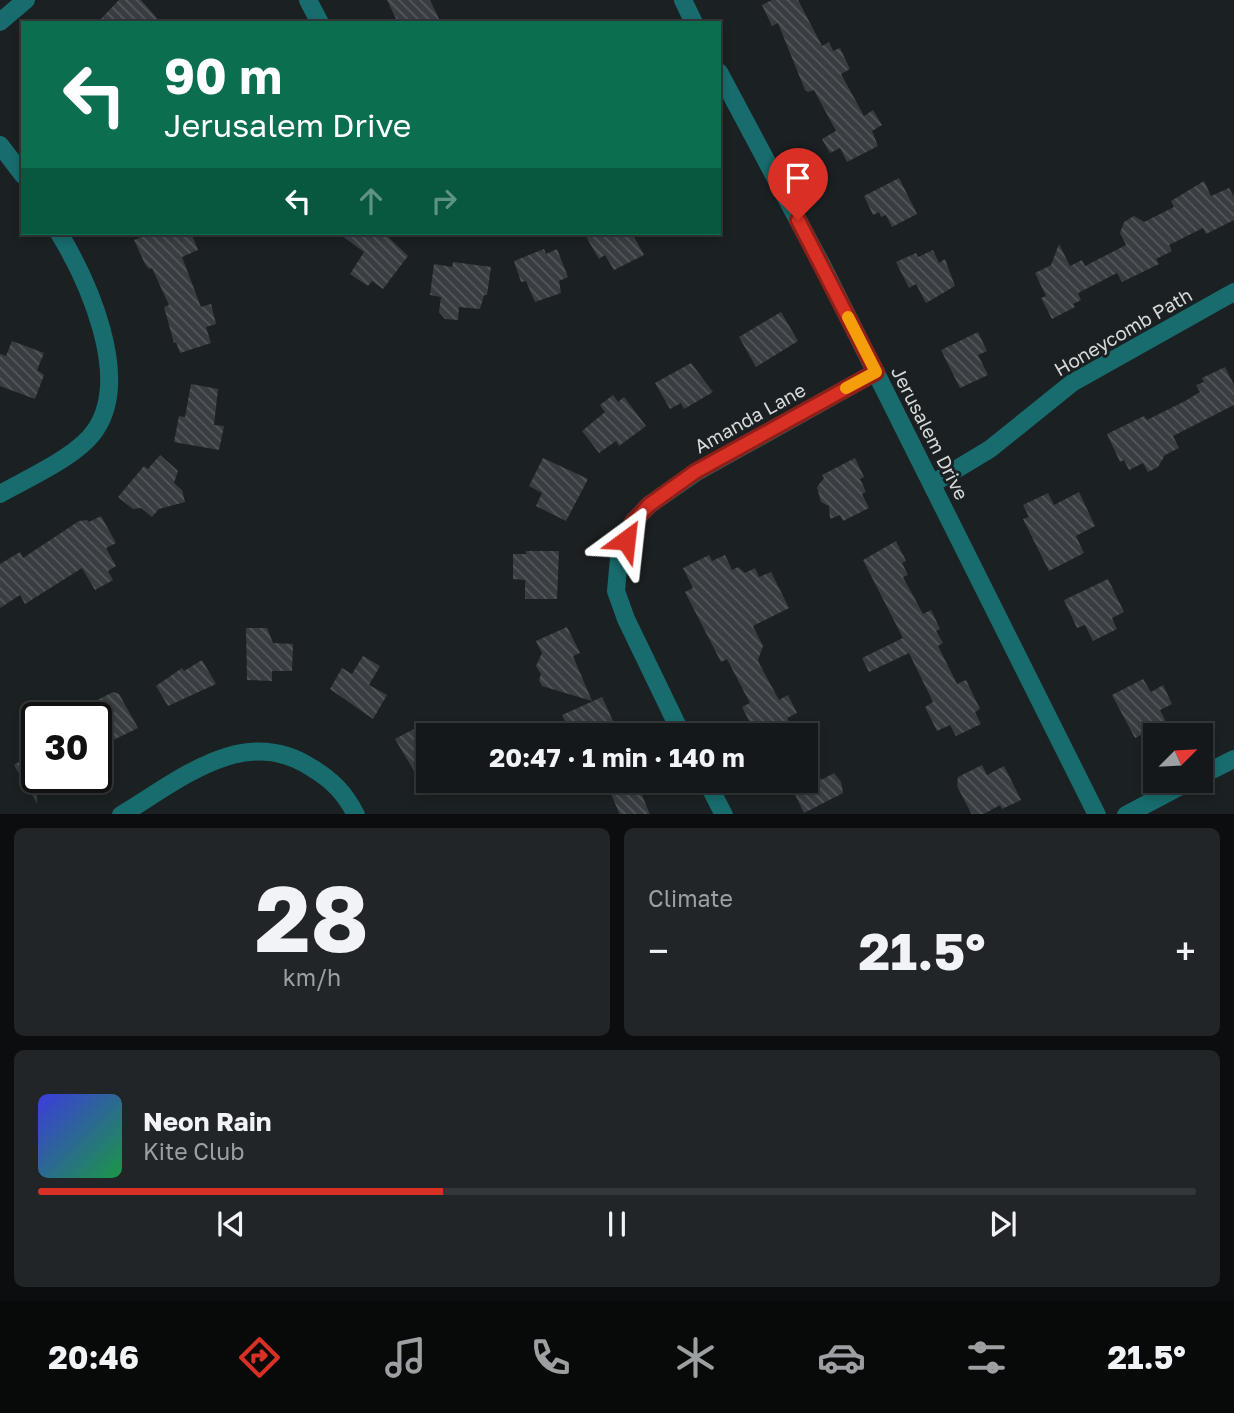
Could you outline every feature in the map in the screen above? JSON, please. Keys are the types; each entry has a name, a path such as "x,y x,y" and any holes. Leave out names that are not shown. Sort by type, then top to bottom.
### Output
{"street":[{"path":"0,22 26,0"},
{"path":"308,0 319,21"},
{"path":"683,0 693,21"},
{"name":"Jerusalem Drive","path":"721,78 876,372 1097,814"},
{"path":"0,145 21,172"},
{"path":"0,495 69,454 96,429 109,397 105,341 88,291 60,235"},
{"name":"Honeycomb Path","path":"932,484 989,449 1072,383 1234,292"},
{"name":"Amanda Lane","path":"676,723 631,630 616,591 619,558 633,522 649,505 695,472 876,372"},
{"path":"121,814 215,761 243,751 262,749 298,758 335,783 356,814"},
{"path":"1213,770 1234,759"},
{"path":"713,793 724,814"},
{"path":"1126,814 1167,793"}],"building":[{"path":"119,0 141,0 159,21 99,21"},
{"path":"387,0 430,0 440,21 397,21"},
{"path":"772,0 798,0 822,46 829,42 833,51 840,48 850,69 841,74 864,116 873,110 882,125 872,131 878,146 847,162 840,148 830,153 822,139 836,131 814,90 805,90 778,23 772,26 762,5"},
{"path":"899,178 917,214 892,227 886,215 881,217 879,212 873,215 864,196"},
{"path":"1204,181 1211,196 1229,188 1234,197 1234,220 1206,234 1203,228 1169,245 1172,251 1156,259 1159,264 1122,282 1117,273 1078,293 1081,300 1073,304 1075,307 1052,319 1041,298 1046,296 1035,273 1051,265 1059,244 1070,266 1082,260 1085,266 1126,245 1120,233 1124,222 1134,216 1144,222 1174,207 1171,201"},
{"path":"146,235 192,235 198,250 182,257 201,307 211,304 216,324 206,327 211,343 180,353 176,342 174,343 164,307 169,305 152,268 149,269 145,264 134,240"},
{"path":"341,235 386,235 408,256 383,289 372,281 368,286 350,274 364,252"},
{"path":"585,235 633,235 644,255 614,270 605,255 599,259"},
{"path":"544,249 546,254 557,249 568,277 559,281 561,293 535,302 526,281 521,282 514,261"},
{"path":"933,250 939,263 945,259 955,286 926,303 916,284 909,288 896,262 916,253 918,257"},
{"path":"453,262 491,267 487,295 484,295 480,309 459,307 458,320 445,319 439,312 441,297 430,295 434,264 452,267"},
{"path":"781,312 798,341 756,367 739,337"},
{"path":"978,332 987,351 978,355 988,375 960,388 941,350"},
{"path":"12,341 44,353 37,370 44,375 35,399 0,386 0,354 6,356"},
{"path":"691,363 713,392 684,409 681,403 670,409 655,383"},
{"path":"1225,367 1234,385 1234,405 1173,436 1179,448 1165,455 1158,467 1148,472 1143,463 1129,470 1124,460 1120,462 1107,434 1144,416 1147,420 1185,401 1200,392 1196,385 1204,382 1202,378"},
{"path":"191,384 218,389 214,425 224,426 219,450 174,442 179,416 185,417"},
{"path":"613,395 618,402 624,397 646,426 619,446 616,441 599,453 582,431 605,412 600,405"},
{"path":"160,455 178,471 174,483 182,490 185,502 159,509 152,517 141,508 133,509 118,497 144,466 148,469"},
{"path":"543,458 588,479 566,521 536,506 542,493 529,486"},
{"path":"855,458 864,477 860,479 866,492 862,494 869,508 843,521 840,515 830,519 829,506 821,502 817,487 824,478 822,475"},
{"path":"1079,492 1095,526 1076,536 1084,553 1049,571 1023,519 1029,517 1023,505 1048,493 1054,505"},
{"path":"101,516 116,543 106,548 116,566 108,571 113,580 95,590 82,568 25,604 20,595 0,608 0,564 20,552 23,558 79,521 89,522"},
{"path":"896,541 906,561 902,563 908,575 903,577 923,614 931,610 940,629 936,631 943,643 938,646 957,684 966,680 980,709 975,712 981,724 956,736 950,725 937,731 925,707 933,702 909,653 869,672 862,658 903,638 863,560"},
{"path":"526,551 559,551 557,599 525,599 525,580 513,579 513,554 526,554"},
{"path":"709,555 712,561 725,555 732,570 738,567 745,573 755,568 759,577 771,572 789,608 753,626 763,646 758,660 760,665 779,700 788,695 797,713 787,718 790,723 750,723 742,707 750,703 727,659 721,662 685,592 693,588 683,568"},
{"path":"1108,579 1124,612 1112,618 1117,629 1093,641 1085,625 1077,628 1064,600"},
{"path":"567,627 580,653 573,656 592,701 542,686 539,680 541,674 536,666 542,653 536,641"},
{"path":"246,628 267,628 273,643 293,644 292,671 272,671 272,681 247,680"},
{"path":"363,656 380,666 369,685 387,695 373,719 330,689 342,668 352,674"},
{"path":"202,660 216,684 168,706 156,686 182,668 184,671"},
{"path":"1143,679 1151,692 1163,685 1172,704 1160,710 1166,722 1143,723 1143,734 1135,738 1112,695"},
{"path":"113,692 119,694 138,728 112,741 112,702 94,702"},
{"path":"602,697 614,723 566,723 562,715"},
{"path":"416,728 416,774 395,739"},
{"path":"21,761 21,777 14,765"},
{"path":"982,765 987,775 1004,766 1021,800 1002,809 1000,805 984,814 971,814 957,786 958,777"},
{"path":"834,773 841,782 843,793 804,813 794,793 818,793 818,774 821,780"},
{"path":"611,793 646,793 642,795 650,814 620,814"}],"slow traffic":[{"path":"846,388 876,372 848,317"}],"route":[{"path":"626,540 633,522 649,505 695,472 876,372 798,220"}]}
